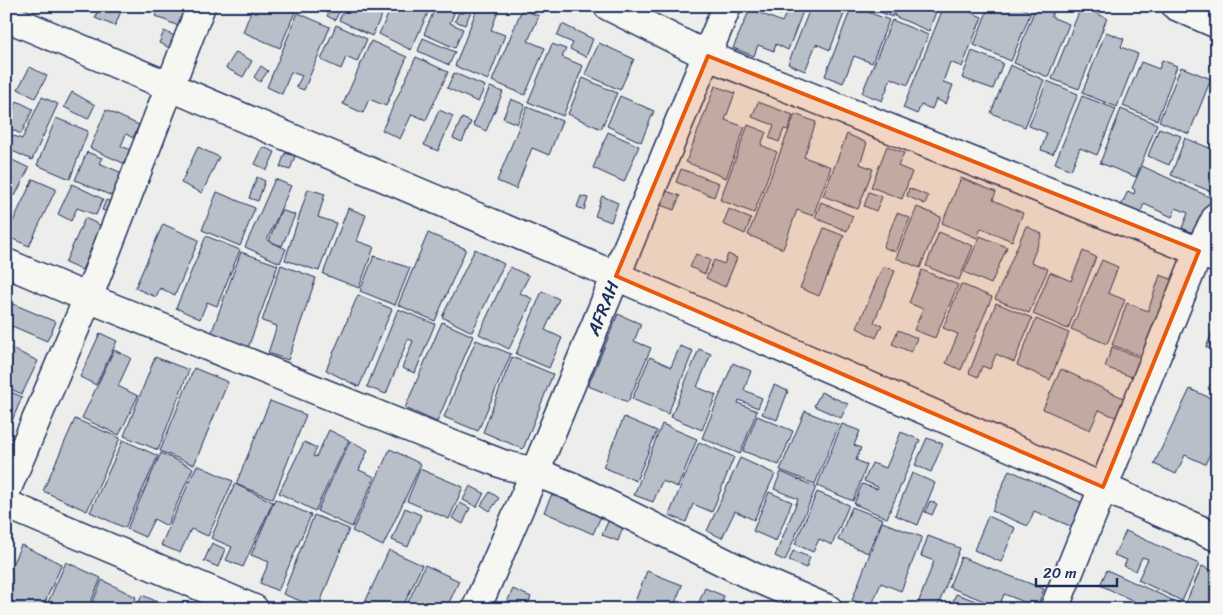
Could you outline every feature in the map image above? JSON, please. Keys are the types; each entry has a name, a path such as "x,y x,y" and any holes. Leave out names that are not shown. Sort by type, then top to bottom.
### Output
{"street":[{"path":"6,491 88,298 168,87 202,6"},
{"path":"608,6 708,56 1208,255"},
{"name":"AFRAH","path":"476,609 535,472 727,6"},
{"path":"1176,6 1217,24"},
{"path":"6,17 616,276 1217,537"},
{"path":"1054,609 1103,487 1208,255 1217,216"},
{"path":"6,263 88,298 488,459 535,472 574,487 756,578 828,609"},
{"path":"6,504 254,609"}],"highlighted area":[{"path":"708,56 1199,251 1103,487 616,276"}],"building":[{"path":"100,6 123,6 115,26 95,18"},
{"path":"160,6 193,6 183,28 155,16"},
{"path":"253,6 282,6 295,12 280,48 243,32"},
{"path":"332,6 342,6 335,20 327,16"},
{"path":"346,6 386,6 372,36 339,20"},
{"path":"392,6 431,6 411,50 379,34"},
{"path":"436,6 457,6 450,23 463,29 455,48 424,34"},
{"path":"466,6 472,9 465,25 455,21 459,12 463,14"},
{"path":"478,6 500,6 491,30 505,35 488,80 455,66"},
{"path":"770,6 785,6 781,15 768,10"},
{"path":"789,6 805,6 788,50 776,44 774,51 758,45 754,56 733,48 750,9 782,22"},
{"path":"811,6 847,6 830,50 816,44 805,71 788,64"},
{"path":"852,6 889,20 872,63 854,56 843,83 825,76"},
{"path":"866,6 897,6 892,17"},
{"path":"898,6 938,6 929,31 894,16"},
{"path":"944,6 956,6 982,17 962,67 950,62 943,82 953,85 946,104 936,99 932,109 921,105 917,114 903,108"},
{"path":"989,6 1017,6 1031,12 1011,61 974,45"},
{"path":"1036,6 1055,6 1051,17 1069,24 1048,77 1014,63"},
{"path":"1081,7 1107,18 1079,89 1052,79"},
{"path":"522,9 539,16 528,41 545,48 525,95 492,81"},
{"path":"298,13 330,27 304,90 296,87 302,76 291,72 282,94 267,87"},
{"path":"892,20 928,35 908,85 891,78 882,101 862,93"},
{"path":"562,24 593,39 586,57 570,49 573,43 557,36"},
{"path":"336,25 367,39 357,62 346,57 341,69 321,60"},
{"path":"164,31 177,37 172,49 159,43"},
{"path":"1106,32 1124,39 1121,47 1138,54 1117,107 1082,93"},
{"path":"423,38 455,52 449,65 418,51"},
{"path":"371,41 407,57 386,106 369,99 363,113 343,104"},
{"path":"599,43 634,59 620,90 585,74"},
{"path":"552,44 566,49 562,57 583,66 563,116 528,102"},
{"path":"972,51 1003,63 993,89 962,78"},
{"path":"236,52 252,61 243,77 226,68"},
{"path":"416,57 448,72 426,120 412,114 400,139 382,130"},
{"path":"1162,60 1177,66 1157,120 1123,106 1141,62 1159,69"},
{"path":"1010,65 1044,80 1025,127 991,113"},
{"path":"261,66 268,71 260,82 254,77"},
{"path":"30,67 47,76 35,98 18,89"},
{"path":"1181,67 1211,79 1189,134 1159,121"},
{"path":"454,73 485,86 478,102 447,88"},
{"path":"583,78 617,93 601,129 568,114"},
{"path":"1047,81 1078,94 1053,154 1041,150 1047,133 1029,126"},
{"path":"715,86 735,93 725,120 745,127 726,178 686,162"},
{"path":"490,87 503,92 486,131 473,125"},
{"path":"72,92 95,105 88,119 64,107"},
{"path":"620,96 654,111 641,142 607,126"},
{"path":"1082,96 1116,109 1097,155 1080,148 1071,170 1055,163"},
{"path":"42,97 58,104 32,160 6,148 6,133 22,139"},
{"path":"511,99 525,105 517,124 503,118"},
{"path":"17,101 33,109 21,134 6,127"},
{"path":"758,102 793,115 788,130 784,129 779,142 769,138 774,125 752,117"},
{"path":"527,107 562,121 549,155 532,148 516,189 497,181"},
{"path":"1121,109 1157,124 1136,177 1100,163"},
{"path":"106,110 139,125 133,138 126,134 121,146 131,150 125,164 90,148"},
{"path":"439,110 453,116 438,151 424,145"},
{"path":"795,114 816,122 804,157 831,167 813,216 797,210 783,249 748,235"},
{"path":"56,118 88,131 70,179 37,165"},
{"path":"462,118 471,122 462,142 453,138"},
{"path":"748,125 766,132 761,145 777,152 754,213 720,200"},
{"path":"1159,128 1181,136 1169,165 1148,156"},
{"path":"608,132 639,146 624,182 593,168"},
{"path":"847,134 867,143 860,164 873,169 858,209 823,196"},
{"path":"1185,138 1217,151 1217,194 1171,175"},
{"path":"887,146 904,153 898,166 912,172 902,199 871,187"},
{"path":"198,147 219,157 202,193 181,183"},
{"path":"263,147 275,152 267,170 255,164"},
{"path":"87,152 102,158 99,163 122,173 112,196 75,180"},
{"path":"285,153 295,156 290,170 280,167"},
{"path":"6,157 29,168 15,196 6,192"},
{"path":"1142,166 1216,200 1200,236 1182,228 1188,213 1176,208 1172,217 1144,204 1138,218 1119,210 1128,191 1134,194 1135,190 1132,188"},
{"path":"681,169 719,183 714,197 676,182"},
{"path":"257,177 265,181 258,201 249,198"},
{"path":"961,178 996,192 993,200 1023,213 1012,241 981,228 977,238 942,223"},
{"path":"33,179 56,189 29,246 6,236"},
{"path":"275,179 291,186 267,240 286,249 280,263 245,247"},
{"path":"72,184 103,199 96,215 77,208 71,221 58,214"},
{"path":"658,188 680,196 674,210 652,202"},
{"path":"909,188 928,196 925,204 907,196"},
{"path":"308,189 325,194 318,217 336,223 319,271 285,260"},
{"path":"217,192 255,208 240,246 202,230"},
{"path":"869,192 882,197 876,211 864,206"},
{"path":"581,196 588,198 584,210 577,207"},
{"path":"602,196 618,203 611,222 595,216"},
{"path":"106,200 114,203 110,213 102,210"},
{"path":"821,202 853,216 847,231 815,218"},
{"path":"917,207 941,217 920,268 896,258"},
{"path":"348,208 366,215 357,241 374,247 359,288 323,274"},
{"path":"729,209 751,219 745,234 723,224"},
{"path":"281,210 295,215 282,246 269,241"},
{"path":"897,213 910,218 896,252 883,247"},
{"path":"85,218 102,226 82,270 65,263"},
{"path":"163,224 199,240 175,295 160,288 156,297 135,288"},
{"path":"1026,226 1042,234 1031,262 1048,269 1029,313 995,299"},
{"path":"824,228 844,236 819,296 800,288"},
{"path":"939,232 973,246 959,280 926,266"},
{"path":"428,233 466,249 435,321 398,305"},
{"path":"206,236 240,250 217,306 207,302 200,319 176,308"},
{"path":"980,236 1007,247 991,284 964,272"},
{"path":"475,249 504,264 472,332 442,317"},
{"path":"1083,251 1096,257 1068,329 1033,314 1050,272 1071,281"},
{"path":"241,252 278,265 248,348 211,334"},
{"path":"696,254 710,260 705,274 690,267"},
{"path":"728,254 737,258 725,287 706,278 714,260 724,264"},
{"path":"374,256 410,268 395,305 360,291"},
{"path":"1102,260 1118,267 1108,293 1125,300 1107,344 1071,329"},
{"path":"281,265 316,278 288,360 268,353 277,326 262,321"},
{"path":"883,266 895,271 874,322 882,325 876,338 857,328"},
{"path":"510,267 529,276 520,293 533,299 509,349 479,334"},
{"path":"922,270 958,285 935,338 914,330 923,309 909,303"},
{"path":"1160,275 1177,281 1150,359 1112,345 1127,303 1148,311"},
{"path":"961,284 992,297 961,370 946,363 958,334 943,328"},
{"path":"542,291 559,299 545,330 562,338 549,368 516,354"},
{"path":"358,295 392,309 359,387 326,370"},
{"path":"6,301 56,322 47,341 12,326 6,340"},
{"path":"996,303 1032,318 1014,362 996,354 990,369 982,366 978,377 969,373"},
{"path":"398,309 435,324 415,373 402,368 413,341 408,339 386,394 367,387"},
{"path":"618,314 641,324 634,341 651,348 628,402 588,386"},
{"path":"1036,319 1069,333 1050,380 1017,365"},
{"path":"442,322 473,336 437,422 405,408"},
{"path":"1217,323 1217,352 1206,347"},
{"path":"898,330 917,338 911,352 892,344"},
{"path":"100,333 117,341 96,385 80,377"},
{"path":"476,340 511,354 478,431 444,417"},
{"path":"6,346 38,361 22,394 6,387"},
{"path":"680,346 693,351 668,414 632,399 650,357 671,367"},
{"path":"1112,347 1147,360 1140,380 1105,367"},
{"path":"699,349 711,354 697,387 716,395 702,430 671,417"},
{"path":"114,350 131,358 118,386 138,396 119,435 82,418"},
{"path":"155,357 189,370 158,450 124,436"},
{"path":"512,357 553,374 523,449 483,432"},
{"path":"733,363 751,371 744,390 762,398 758,408 739,400 738,403 757,411 740,454 702,438"},
{"path":"194,368 228,382 194,465 160,451"},
{"path":"1061,369 1132,402 1124,421 1099,410 1090,430 1043,409"},
{"path":"1217,370 1217,393 1208,389"},
{"path":"774,385 788,391 777,420 762,414"},
{"path":"1190,389 1217,401 1217,440 1205,464 1185,455 1176,474 1154,464"},
{"path":"6,390 22,397 9,428 6,427"},
{"path":"821,392 848,404 841,418 814,406"},
{"path":"270,401 306,415 273,499 236,484"},
{"path":"805,411 839,425 815,484 780,470"},
{"path":"757,416 793,431 779,465 743,451"},
{"path":"624,417 657,431 636,481 603,467"},
{"path":"75,419 120,438 87,511 43,491"},
{"path":"662,424 697,439 678,487 662,481 653,502 634,495"},
{"path":"842,424 860,431 854,445 861,448 856,460 867,465 853,501 817,486"},
{"path":"329,430 349,440 315,511 279,493 304,442 317,448 313,456 316,457"},
{"path":"901,432 920,440 887,518 854,504 862,484 877,489 878,487 864,481 872,463 886,468"},
{"path":"927,438 943,444 931,472 915,465"},
{"path":"123,440 158,456 125,528 90,512"},
{"path":"350,441 368,450 359,470 375,477 352,527 317,511"},
{"path":"699,442 734,457 712,512 693,504 686,522 669,515"},
{"path":"390,449 421,464 383,546 352,531"},
{"path":"161,453 193,468 167,526 154,519 145,537 127,529"},
{"path":"740,458 775,474 754,520 735,511 722,538 707,531"},
{"path":"197,465 233,481 208,536 191,529 180,553 161,545"},
{"path":"420,469 463,487 449,519 407,501"},
{"path":"1009,470 1085,504 1075,528 1034,511 1028,526 992,511"},
{"path":"781,472 816,487 785,561 775,556 798,499 774,489"},
{"path":"912,473 935,483 918,525 895,515"},
{"path":"235,484 273,502 243,567 226,560 232,547 211,538"},
{"path":"470,486 484,493 477,507 463,500"},
{"path":"490,492 499,498 490,511 481,505"},
{"path":"553,492 602,514 593,534 544,512"},
{"path":"769,492 792,502 776,541 753,531"},
{"path":"817,492 849,505 832,545 819,539 813,552 795,544"},
{"path":"275,499 311,515 278,591 260,583 269,562 251,555"},
{"path":"930,501 937,504 932,515 925,512"},
{"path":"460,503 470,508 463,524 452,518"},
{"path":"852,507 883,519 868,553 838,540"},
{"path":"405,508 421,515 408,547 392,540"},
{"path":"314,515 349,529 318,608 283,594"},
{"path":"988,516 1015,528 1001,562 974,550"},
{"path":"610,517 624,524 618,541 602,535"},
{"path":"882,522 922,537 901,591 881,583 871,607 852,600"},
{"path":"1126,531 1199,564 1182,601 1138,580 1148,559 1142,557 1136,571 1124,566 1127,560 1114,555"},
{"path":"928,536 960,548 937,609 916,609 934,561 921,556"},
{"path":"212,543 225,549 218,567 204,561"},
{"path":"21,545 62,564 42,609 6,609 6,578"},
{"path":"389,550 422,565 402,609 362,609"},
{"path":"793,551 810,557 806,568 789,561"},
{"path":"961,557 1044,589 1037,607 1004,594 999,607 949,587"},
{"path":"66,562 101,578 88,609 45,609"},
{"path":"425,565 459,581 446,609 405,609"},
{"path":"1202,566 1217,573 1217,609 1183,609"},
{"path":"1107,570 1181,604 1179,609 1130,609 1134,601 1100,585"},
{"path":"647,571 682,585 673,609 632,609"},
{"path":"102,580 136,597 131,609 90,609"},
{"path":"705,588 724,596 719,609 696,609"},
{"path":"513,589 531,597 526,609 504,609"},
{"path":"956,594 996,609 957,609 951,606"},
{"path":"142,595 174,609 136,609"}]}
